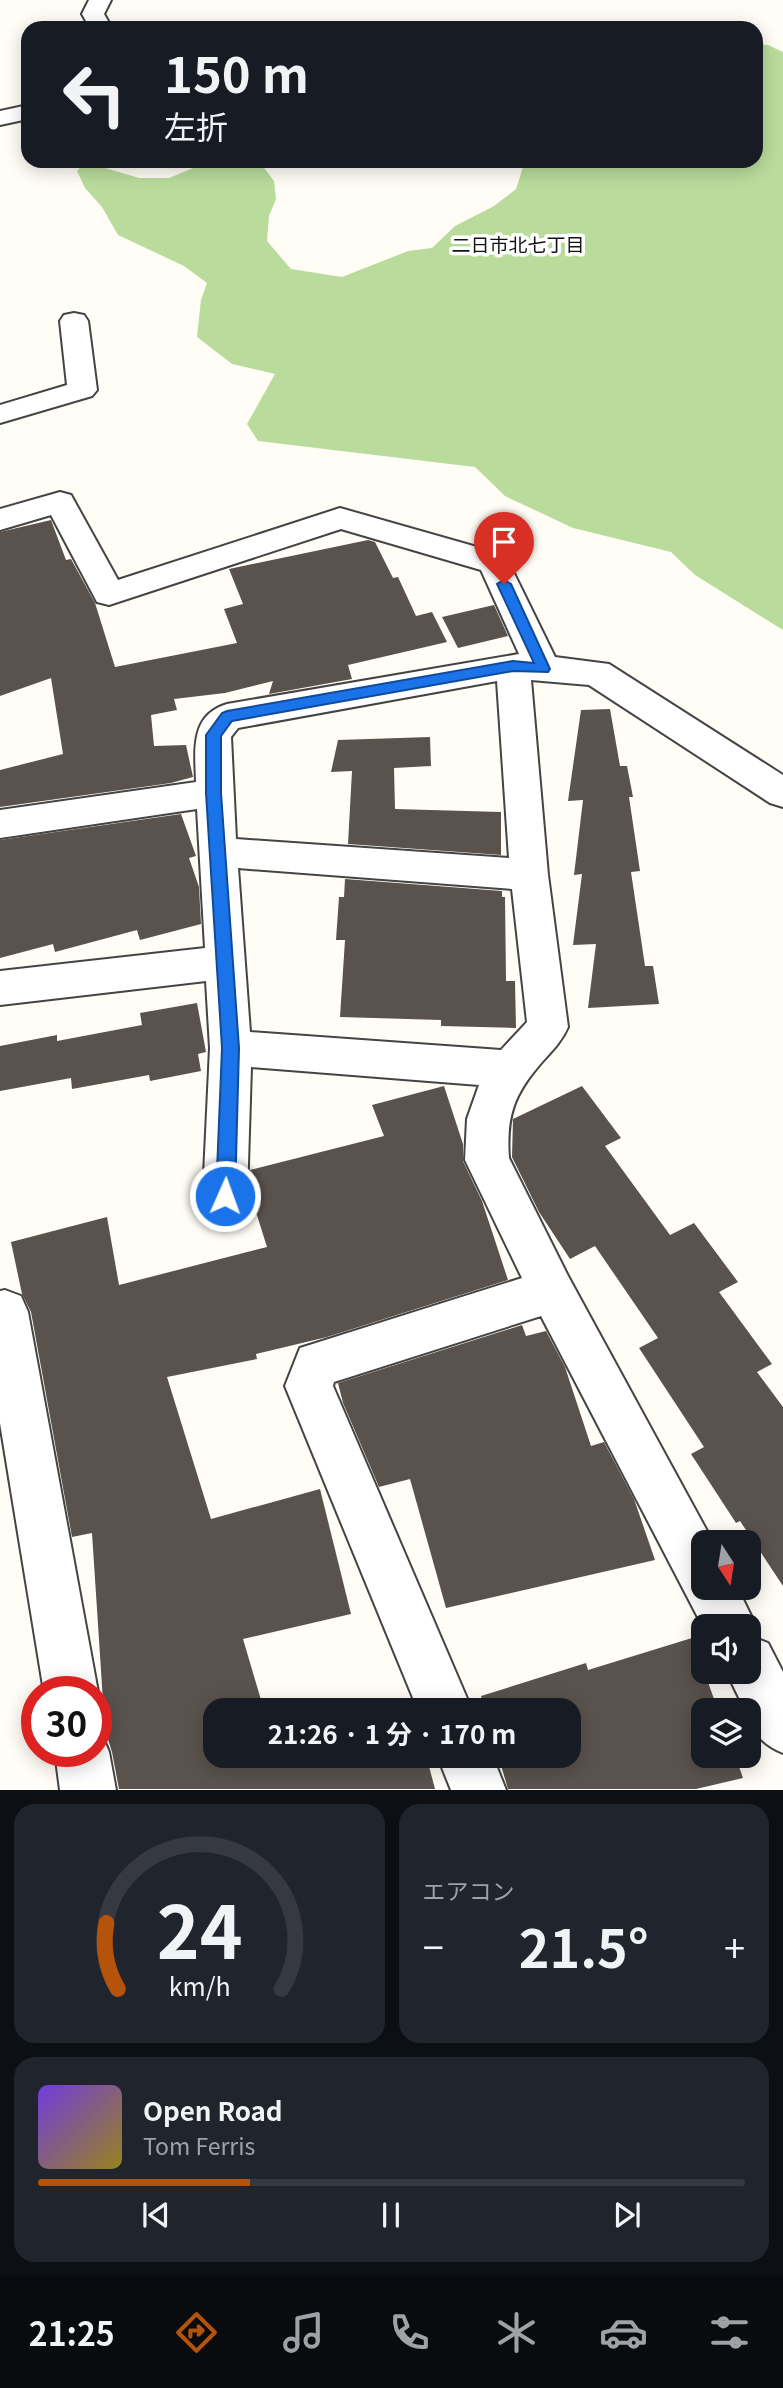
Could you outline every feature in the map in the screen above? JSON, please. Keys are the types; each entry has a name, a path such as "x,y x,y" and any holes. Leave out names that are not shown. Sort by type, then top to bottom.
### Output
{"street":[{"path":"98,21 93,14 100,0"},
{"path":"0,118 21,114"},
{"path":"0,414 82,390 74,321"},
{"path":"0,520 60,502 109,594 340,518 494,563 528,667 529,875 548,1027 508,1069 489,1110 485,1144 487,1160 552,1291 691,1552"},
{"path":"225,1196 231,1048 214,793 213,735 227,717 528,667 597,673 783,793"},
{"path":"0,824 214,793"},
{"path":"218,852 529,875"},
{"path":"0,988 226,962"},
{"path":"231,1048 508,1069"},
{"path":"440,1698 309,1386 317,1364 552,1291"},
{"path":"2,1303 68,1676"},
{"path":"761,1684 783,1726"},
{"path":"84,1767 88,1790"},
{"path":"470,1768 479,1790"}],"green space":[{"path":"763,45 783,52 783,630 695,575 671,552 573,528 505,496 475,467 258,441 247,424 275,374 232,364 197,337 201,300 207,283 184,266 118,235 102,207 85,188 77,171 80,168 105,168 139,178 169,178 193,168 264,168 274,181 276,199 269,216 267,241 291,269 342,277 408,251 432,248 455,226 494,206 516,189 523,168 763,168"}],"building":[{"path":"51,520 66,560 71,559 95,603 115,667 237,643 224,609 243,604 229,569 368,540 375,542 393,578 398,577 416,616 432,612 447,642 348,665 352,679 269,694 273,681 225,693 174,699 177,710 151,715 154,746 186,745 193,777 171,783 0,807 0,770 63,754 51,678 0,696 0,532"},
{"path":"494,605 508,636 458,648 442,617"},
{"path":"610,709 620,766 627,766 633,797 629,797 640,871 631,872 645,966 653,966 659,1004 588,1008 596,944 573,945 582,874 574,875 583,800 568,801 581,710"},
{"path":"430,737 431,766 394,768 395,809 501,812 501,855 348,844 352,771 331,772 338,740"},
{"path":"181,814 196,856 189,858 199,887 201,924 140,940 137,930 55,952 53,944 0,958 0,840"},
{"path":"345,879 502,891 502,897 505,897 506,981 515,981 516,1028 441,1026 441,1020 340,1017 345,940 336,940 339,897 344,897"},
{"path":"197,1003 206,1052 198,1054 201,1071 150,1081 149,1075 72,1089 71,1078 0,1091 0,1046 57,1035 57,1041 142,1025 140,1013"},
{"path":"444,1086 463,1144 463,1161 482,1201 508,1280 327,1337 256,1354 257,1359 167,1377 211,1519 320,1489 351,1614 243,1639 260,1698 203,1698 203,1768 429,1768 435,1789 119,1789 112,1752 112,1676 101,1676 92,1533 72,1537 31,1312 22,1294 11,1242 107,1217 119,1285 267,1247 250,1193 250,1170 384,1136 372,1105"},
{"path":"582,1086 621,1138 605,1146 670,1235 694,1223 738,1282 719,1292 772,1364 757,1372 783,1407 783,1586 761,1553 761,1530 746,1530 740,1521 736,1523 691,1454 704,1447 639,1348 658,1338 595,1246 570,1259 539,1212 512,1157 513,1119"},
{"path":"522,1325 526,1336 546,1331 565,1367 591,1446 604,1442 634,1499 655,1560 446,1608 410,1479 379,1487 343,1403 338,1383"},
{"path":"691,1638 691,1684 709,1684 714,1698 691,1698 691,1768 740,1768 743,1778 696,1789 508,1789 502,1768 581,1768 581,1698 481,1696 586,1663 588,1670"}],"district":[{"name":"二日市北七丁目","path":"518,245"}],"route":[{"path":"225,1196 231,1048 214,793 213,735 227,717 513,666 543,669 504,584"}]}
